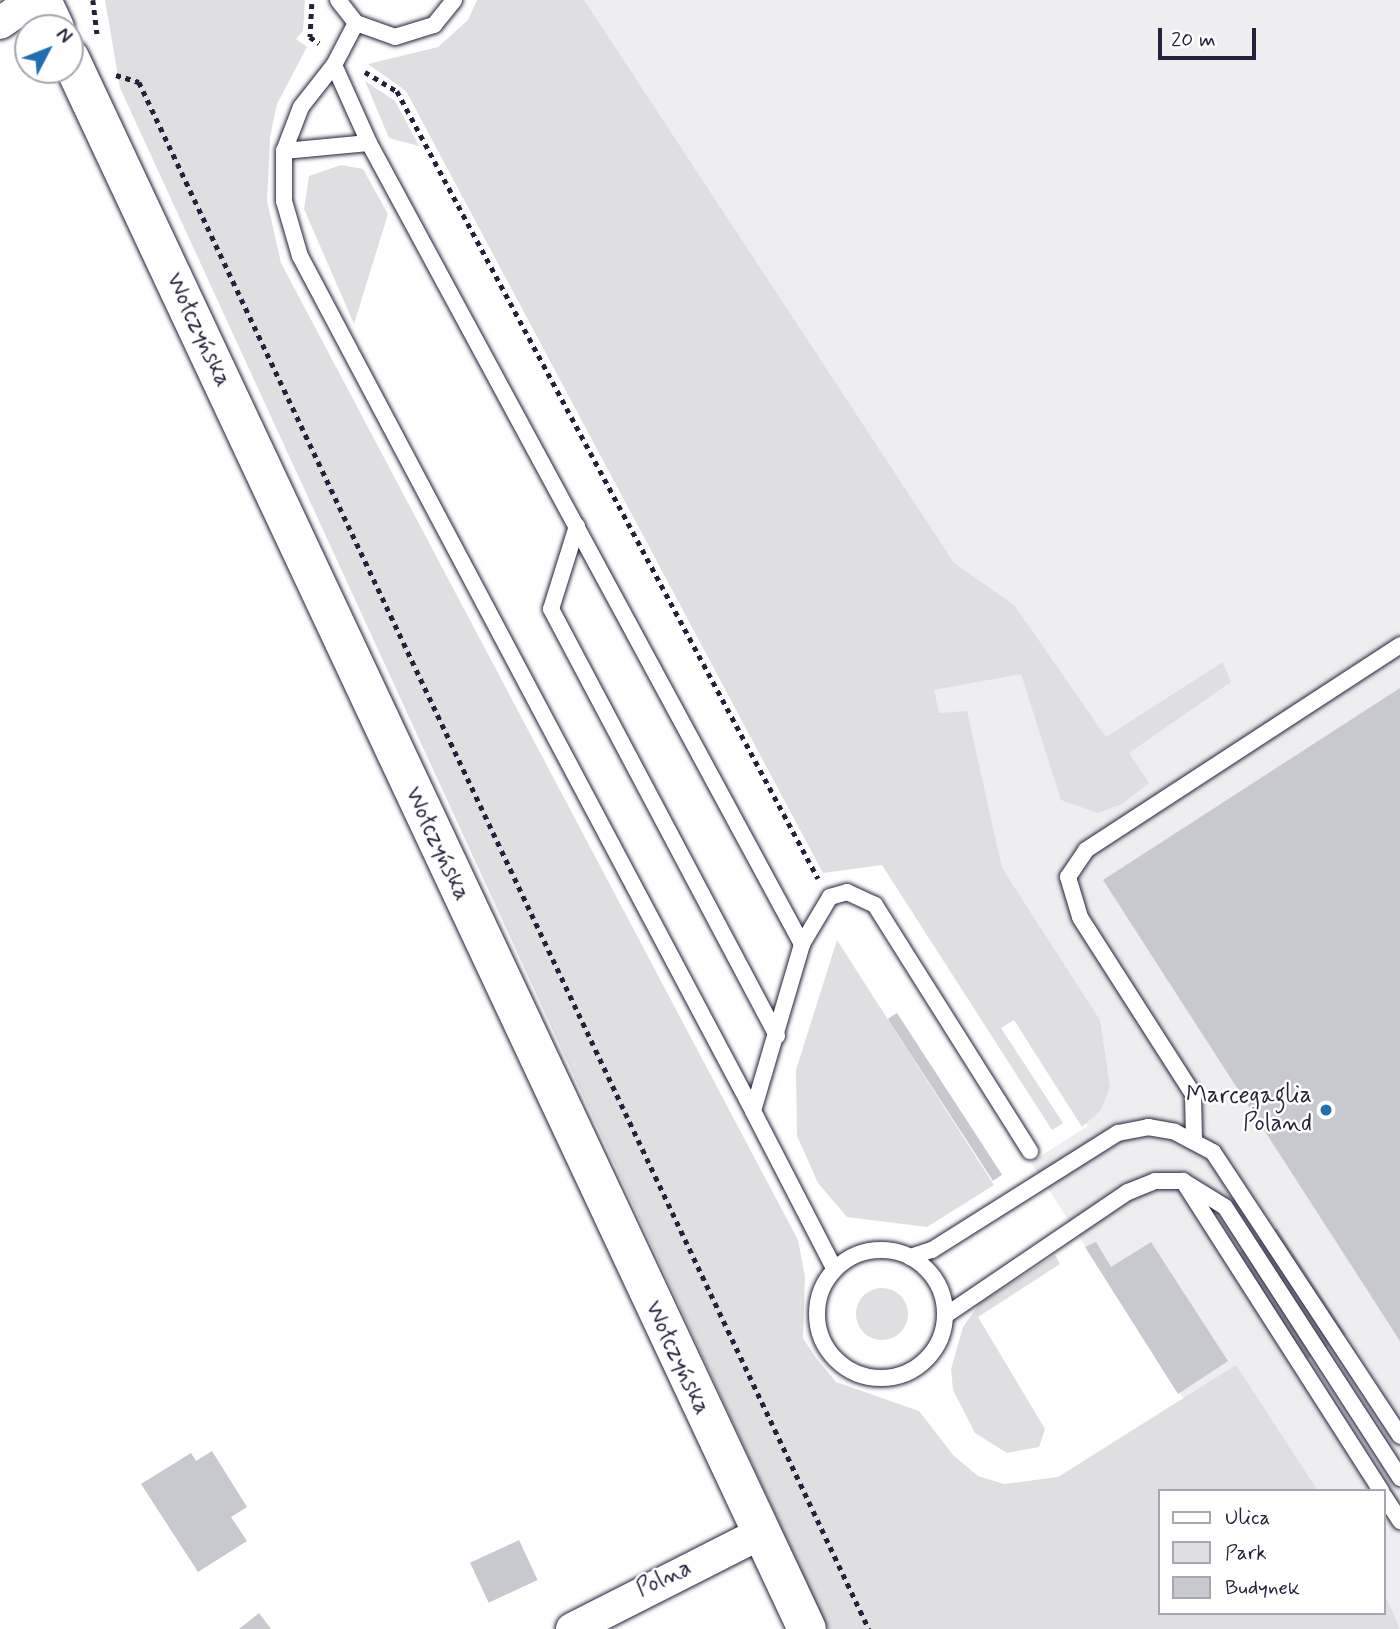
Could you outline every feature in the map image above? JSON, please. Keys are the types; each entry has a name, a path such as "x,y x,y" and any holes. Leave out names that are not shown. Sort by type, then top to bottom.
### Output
{"main road":[{"name":"Wołczyńska","path":"83,84 759,1534 807,1629"}],"street":[{"path":"0,23 34,0"},
{"name":"Polna","path":"572,1629 759,1534"}],"lane":[{"path":"338,0 356,23 374,33 415,34 434,25 454,0"},
{"path":"356,23 337,60 301,107 284,151 284,201 311,286 753,1111 834,1268"},
{"path":"337,60 369,144 802,944"},
{"path":"284,151 369,144"},
{"path":"577,526 551,609 776,1036"},
{"path":"1194,1139 1193,1094 1080,917 1068,877 1086,850 1400,645"},
{"path":"753,1111 802,944 830,897 847,892 875,905 1030,1151"},
{"path":"910,1257 936,1281 946,1315 936,1349 916,1368 888,1379 849,1370 833,1357 817,1320 818,1299 834,1268 874,1250 910,1257 932,1250 1118,1133 1148,1127 1194,1139 1213,1152 1400,1436"},
{"path":"946,1315 1140,1186 1183,1181 1225,1207 1400,1478"},
{"path":"1183,1181 1380,1489"},
{"path":"1386,1499 1400,1521"}],"path":[{"path":"312,0 310,37 337,60 397,91 830,897"},
{"path":"84,72 113,74 139,82 869,1629"}],"shaded area":[{"name":"Marcegaglia Poland","path":"543,0 1400,0 1400,1629 1386,1615 1386,1489 1223,1489 1195,1417 1031,1162 1088,1126 997,987"}],"green space":[{"path":"105,0 305,0 303,31 296,39 307,47 277,104 270,137 267,201 281,263 798,1240 805,1277 803,1338 816,1358 836,1382 919,1411 954,1456 978,1476 1004,1484 1058,1477 1236,1365 1317,1489 1158,1489 1158,1615 1386,1615 1386,1598 1400,1629 828,1629 120,88"},
{"path":"477,0 584,0 954,563 1014,605 1106,737 1223,662 1231,682 1129,753 1149,783 1122,804 1098,813 1061,800 1021,674 934,690 939,713 967,711 1002,868 1100,1020 1110,1087 1101,1110 1082,1127 1014,1020 1001,1028 1063,1123 1052,1130 882,865 823,873 406,91 368,64 438,47 468,20"},
{"path":"365,81 395,101 419,146 389,138"},
{"path":"341,165 363,169 388,214 354,324 304,209 309,176"},
{"path":"837,940 994,1185 927,1227 847,1217 818,1183 797,1136 796,1070"},
{"path":"1055,1255 1060,1264 978,1317 1045,1429 1039,1447 1007,1453 975,1433 953,1390 951,1369 963,1327 980,1303"},
{"path":"882,1288 901,1295 908,1314 901,1333 882,1340 863,1333 856,1314 863,1295"}],"building":[{"name":"Marcegaglia Poland","path":"1400,688 1400,1341 1103,880"},
{"path":"897,1013 1002,1175 993,1181 888,1019"},
{"path":"1277,1228 1346,1334 1294,1367 1226,1261"},
{"path":"1096,1242 1111,1267 1151,1242 1228,1361 1178,1394 1085,1247"},
{"path":"212,1451 247,1507 231,1517 247,1541 198,1572 141,1484 191,1453 196,1461"},
{"path":"519,1540 538,1580 489,1603 470,1563"},
{"path":"259,1613 271,1629 239,1629"}],"place":[{"name":"Marcegaglia Poland","path":"1326,1110"}]}
